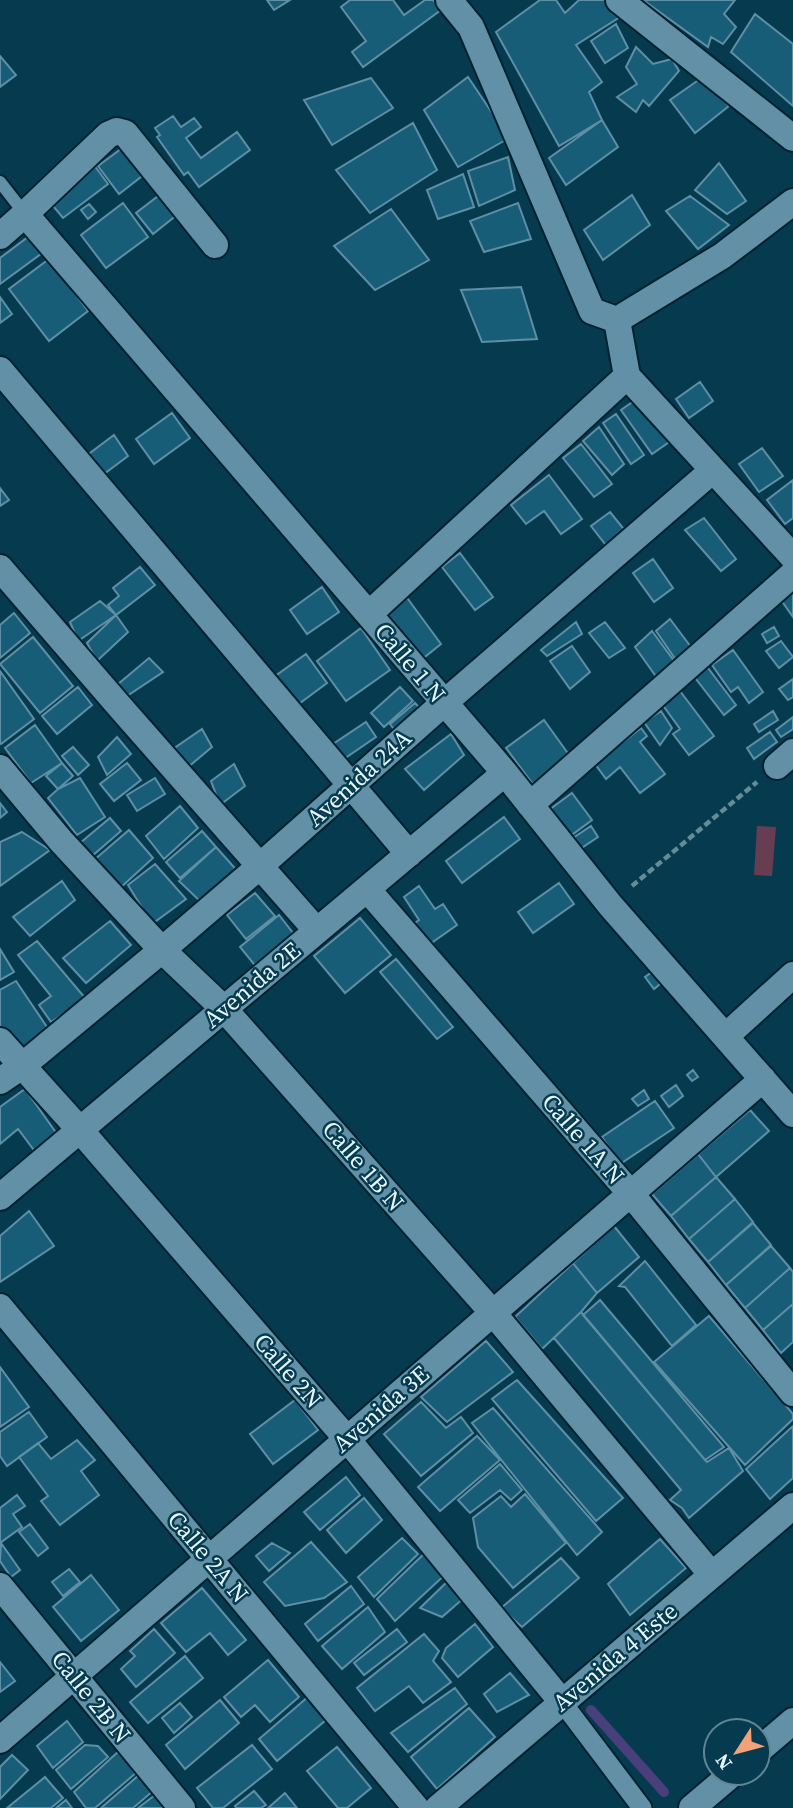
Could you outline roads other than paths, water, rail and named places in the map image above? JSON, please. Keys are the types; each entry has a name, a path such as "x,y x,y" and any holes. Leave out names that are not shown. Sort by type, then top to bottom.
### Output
{"street":[{"path":"449,0 471,27 592,311 617,320"},
{"path":"619,0 793,138"},
{"path":"0,236 108,135 117,131 125,133 215,245"},
{"path":"617,320 722,256 793,202"},
{"name":"Calle 1 N","path":"25,214 505,774 610,905 793,1114"},
{"path":"617,320 627,376 793,557"},
{"path":"0,370 409,854"},
{"path":"369,614 627,376"},
{"name":"Avenida 24A","path":"0,1081 22,1066 162,950 713,470"},
{"path":"0,568 317,931"},
{"path":"530,805 793,574"},
{"name":"Calle 1B N","path":"0,768 61,841 162,950 224,1009 493,1313 712,1575"},
{"name":"Avenida 2E","path":"0,1198 505,774"},
{"name":"Calle 1A N","path":"367,889 631,1194 793,1393"},
{"path":"726,1036 793,975"},
{"name":"Calle 2N","path":"0,1041 346,1439 562,1702 642,1808"},
{"name":"Avenida 3E","path":"0,1740 763,1079"},
{"name":"Calle 2A N","path":"0,1307 416,1808"},
{"name":"Avenida 4 Este","path":"438,1808 793,1506"},
{"name":"Calle 2B N","path":"0,1586 182,1808"},
{"path":"772,1739 793,1721"},
{"path":"692,1808 717,1787"}],"lane":[{"path":"0,182 25,214"}],"waterway":[{"path":"591,1710 664,1792"}]}
